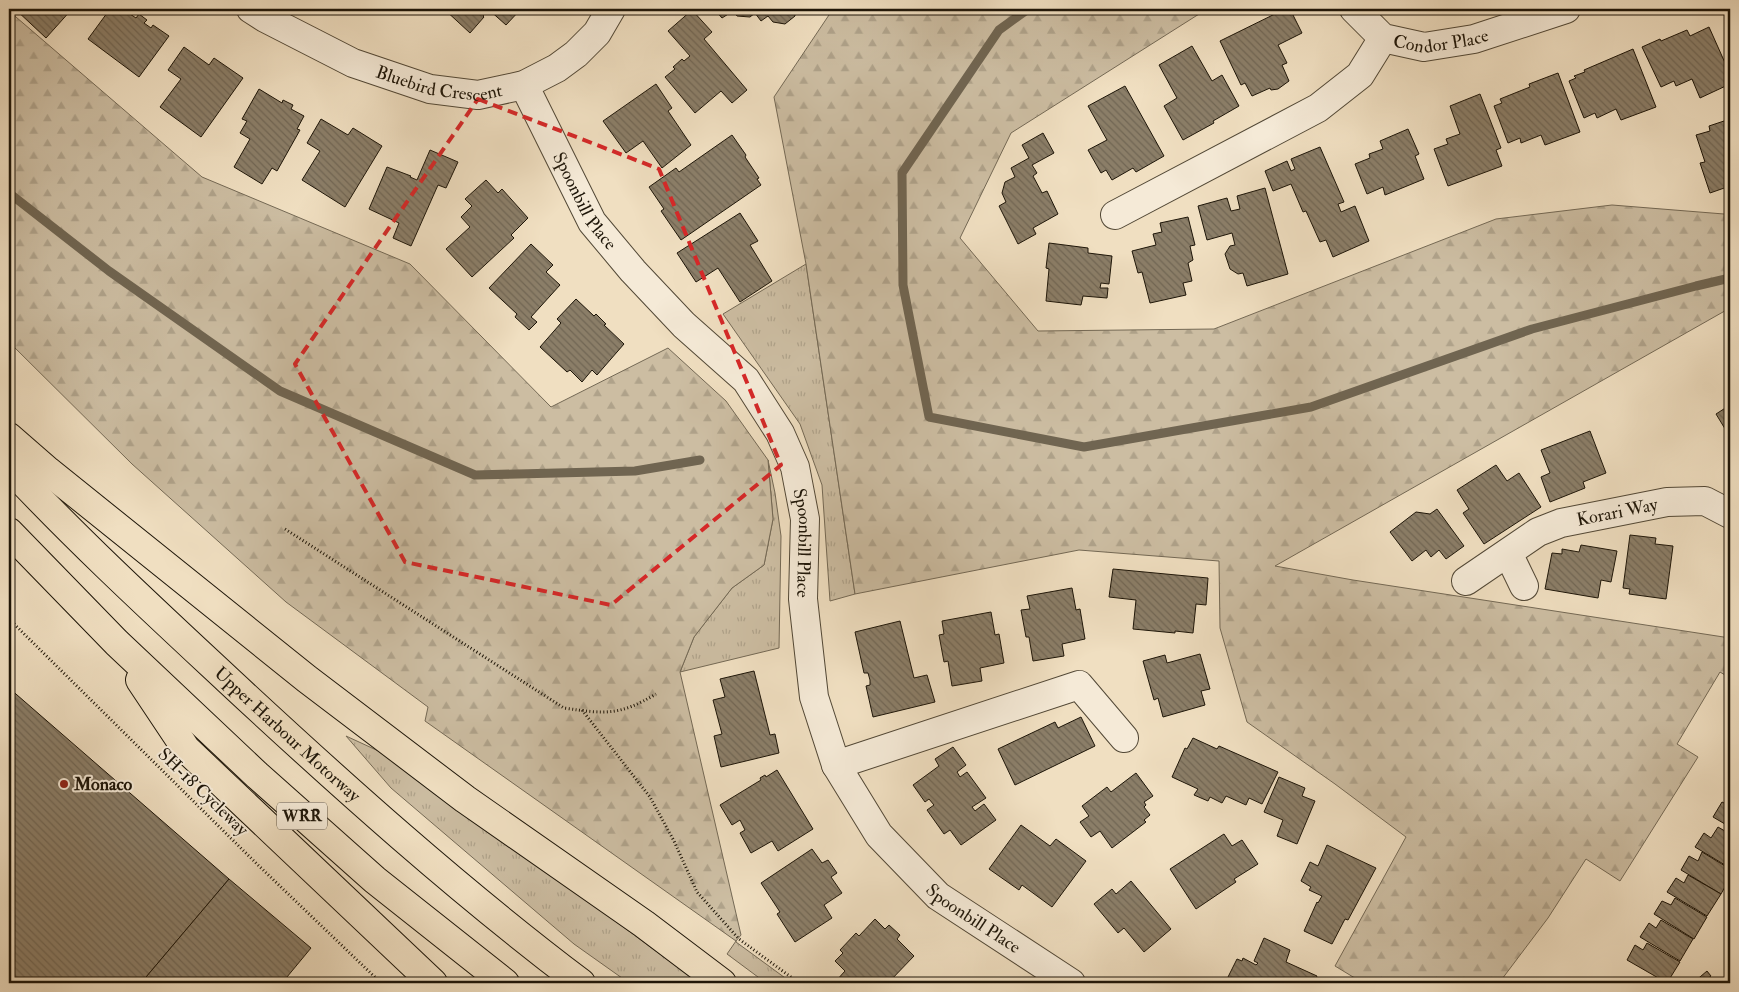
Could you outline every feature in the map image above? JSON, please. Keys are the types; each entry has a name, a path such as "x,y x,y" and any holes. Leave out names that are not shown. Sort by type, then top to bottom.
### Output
{"highway":[{"path":"9,437 48,471 307,679 465,799 644,924 722,983"},
{"name":"Upper Harbour Motorway","path":"9,467 97,555 294,742 420,853 581,983"},
{"name":"WRR","path":"9,532 117,643 257,775 375,880 506,983"},
{"path":"110,635 186,749 433,983"}],"street":[{"name":"Bluebird Crescent","path":"251,9 353,63 430,89 478,95 524,85 557,68 576,54 597,33 611,9"},
{"name":"Condor Place","path":"1354,9 1383,38 1424,47 1474,39 1566,9"},
{"path":"1114,215 1318,108 1360,75 1383,38"},
{"name":"Spoonbill Place","path":"524,85 592,222 633,272 684,325 746,380 780,433 795,467 805,519 803,599 814,698 836,765 879,835 938,896 1071,983"},
{"name":"Korari Way","path":"1466,581 1538,532 1561,522 1667,502 1705,501 1730,514"},
{"path":"1508,553 1524,586"},
{"path":"836,765 1079,685 1124,738"}],"path":[{"path":"285,528 564,708 601,713 624,710 638,705 656,694"},
{"name":"SH-18 Cycleway","path":"9,619 244,852 381,983"},
{"path":"582,710 650,797 674,841 697,892 739,939 799,983"}],"highlighted area":[{"path":"478,99 659,169 781,465 611,605 405,562 295,364"}],"green space":[{"path":"833,9 1207,9 1011,133 960,238 1038,331 1214,329 1496,219 1612,205 1724,214 1730,211 1730,308 1275,566 1353,580 1730,638 1730,678 1720,672 1677,744 1698,757 1620,881 1586,859 1548,918 1499,983 1363,983 1335,966 1406,837 1247,722 1220,628 1219,561 1079,550 855,594 806,264 774,97"},
{"path":"9,11 202,177 410,264 551,407 668,348 726,401 768,460 773,519 764,565 732,588 694,637 680,672 741,935 736,941 425,721 428,707 286,602 132,464 9,342"},
{"path":"806,264 855,594 830,601 822,485 800,424 723,314"},
{"path":"768,460 781,536 779,648 680,672 694,637 732,588 764,565 773,519"},
{"path":"346,736 398,760 699,983 629,983 574,944 391,788"},
{"path":"736,941 792,983 766,983 727,954"}],"building":[{"path":"15,9 72,9 46,38"},
{"path":"110,9 129,9 127,12 136,18 139,14 147,20 144,23 151,28 153,25 169,36 139,77 88,39"},
{"path":"444,9 488,9 484,17 470,33"},
{"path":"488,9 521,9 506,25"},
{"path":"714,9 795,9 795,16 785,24 773,22 768,16 761,21 755,13 750,17 737,16 733,11 722,18"},
{"path":"1285,9 1290,9 1302,33 1278,45 1287,63 1282,65 1289,81 1278,89 1271,90 1270,88 1252,96 1245,83 1241,85 1220,41"},
{"path":"692,10 712,32 704,39 747,90 732,103 721,91 695,113 665,77 675,69 673,67 682,59 684,61 690,56 668,31"},
{"path":"1709,27 1730,74 1730,84 1700,98 1692,79 1676,86 1674,81 1661,87 1642,47 1687,30 1690,36"},
{"path":"1192,46 1212,81 1222,75 1239,106 1213,121 1214,123 1183,140 1164,106 1177,98 1159,65"},
{"path":"184,47 209,65 214,58 243,78 201,137 160,107 181,79 168,70"},
{"path":"1633,49 1656,107 1621,120 1616,109 1597,118 1595,113 1584,118 1569,81 1576,78 1574,76 1585,72 1584,70"},
{"path":"1558,73 1580,132 1545,145 1541,135 1521,143 1520,138 1508,143 1494,106 1502,103 1500,99 1530,87 1529,84"},
{"path":"656,84 672,108 668,111 691,145 662,168 643,141 626,153 603,121"},
{"path":"1125,86 1164,156 1136,172 1133,168 1112,180 1106,170 1101,173 1088,150 1107,140 1088,106"},
{"path":"259,89 282,103 283,100 293,105 291,109 304,116 297,129 300,130 277,171 272,168 262,184 234,167 250,139 240,133 247,121 242,119"},
{"path":"1480,94 1501,148 1496,150 1502,166 1448,186 1434,149 1448,144 1446,139 1460,134 1450,106"},
{"path":"321,119 348,135 353,128 382,146 345,207 302,180 320,151 307,143"},
{"path":"1730,119 1730,186 1710,193 1700,163 1705,162 1696,135 1710,131 1709,126"},
{"path":"1408,129 1419,154 1415,156 1424,179 1385,195 1383,187 1367,194 1355,164 1370,158 1369,154 1383,149 1380,141"},
{"path":"1043,133 1054,153 1032,165 1037,173 1033,176 1042,193 1047,191 1058,214 1033,228 1036,234 1018,244 999,206 1006,202 1002,193 1005,182 1015,177 1011,168 1029,158 1022,145"},
{"path":"732,135 746,155 745,157 759,178 757,179 761,185 681,240 661,211 664,209 649,187 676,168 679,172"},
{"path":"1320,147 1344,202 1338,204 1341,212 1355,206 1369,241 1333,257 1326,240 1320,242 1306,211 1303,212 1291,184 1273,191 1265,171 1287,161 1291,171 1295,169 1291,159"},
{"path":"430,150 458,162 446,188 438,185 411,246 393,238 399,223 369,209 387,167 417,180"},
{"path":"486,180 498,193 502,189 528,218 511,235 514,238 472,277 446,249 470,227 461,217 472,206 465,199"},
{"path":"1265,188 1288,274 1247,286 1243,273 1238,274 1230,269 1225,254 1230,246 1235,245 1232,233 1207,240 1198,206 1227,198 1231,211 1240,209 1237,196"},
{"path":"740,213 758,241 750,245 772,281 740,302 718,268 696,282 677,253"},
{"path":"1188,217 1195,245 1190,246 1193,260 1188,263 1192,281 1183,283 1186,295 1150,303 1142,272 1138,273 1132,251 1156,245 1153,234 1162,232 1160,223"},
{"path":"1049,243 1088,248 1088,253 1112,256 1109,284 1101,283 1100,288 1108,288 1107,298 1083,296 1081,305 1046,301 1049,269 1046,268"},
{"path":"531,244 553,265 546,272 560,285 531,317 537,322 529,330 515,317 517,314 489,288"},
{"path":"576,299 594,316 596,314 606,324 604,325 624,344 597,375 592,370 582,382 570,370 567,372 540,347 561,323 557,319"},
{"path":"1730,405 1730,437 1716,414"},
{"path":"1590,431 1606,473 1583,482 1585,488 1550,502 1541,477 1550,473 1541,450"},
{"path":"1496,465 1507,481 1519,473 1541,507 1484,544 1463,513 1469,509 1457,490"},
{"path":"1437,509 1464,546 1446,559 1439,550 1431,557 1426,550 1412,561 1390,532 1416,512 1430,514"},
{"path":"1630,535 1656,538 1655,544 1673,546 1666,599 1629,594 1630,589 1623,588"},
{"path":"1581,545 1617,551 1611,582 1601,580 1598,598 1545,589 1552,553 1562,554 1562,549 1579,552"},
{"path":"1113,569 1208,578 1206,605 1196,604 1193,633 1133,629 1136,600 1109,597"},
{"path":"1072,588 1076,610 1080,609 1085,639 1062,644 1064,656 1033,661 1029,637 1026,637 1021,610 1030,609 1027,596"},
{"path":"991,612 995,635 999,634 1004,663 980,668 982,681 952,686 948,661 944,662 939,635 944,634 942,621"},
{"path":"900,621 914,678 927,675 935,702 873,717 866,686 870,685 870,680 868,673 864,673 855,632"},
{"path":"1200,654 1210,689 1201,691 1205,705 1163,717 1158,698 1154,700 1143,661 1165,655 1167,663"},
{"path":"754,671 770,735 775,734 779,753 721,767 714,736 722,734 713,700 725,697 720,679"},
{"name":"Monaco","path":"9,688 229,879 141,983 9,983"},
{"path":"1081,717 1095,746 1015,785 998,749 1055,722 1058,728"},
{"path":"1193,738 1217,749 1219,746 1278,772 1262,804 1249,798 1246,805 1226,796 1222,803 1210,797 1208,801 1194,795 1198,789 1172,777 1185,748 1187,749"},
{"path":"953,747 966,765 957,772 960,777 967,772 986,798 972,807 975,811 984,804 996,820 961,845 950,830 944,834 927,810 934,805 929,799 925,802 913,785 939,766 935,759"},
{"path":"777,770 813,829 778,851 772,841 751,853 740,833 745,830 740,820 732,825 720,805 761,780 760,778 765,775 766,777"},
{"path":"1136,773 1153,796 1144,802 1146,805 1144,807 1150,815 1144,820 1146,822 1112,848 1100,831 1091,837 1080,822 1089,816 1082,806 1107,787 1111,792"},
{"path":"1279,777 1305,788 1302,796 1315,801 1297,844 1277,836 1283,820 1264,812"},
{"path":"1722,802 1730,806 1730,827 1713,817"},
{"path":"1021,825 1050,846 1056,839 1086,861 1052,907 1022,885 1019,890 989,869"},
{"path":"1718,827 1730,834 1730,868 1695,847 1704,833 1711,838"},
{"path":"1224,834 1232,846 1242,840 1258,864 1234,879 1236,882 1196,909 1170,869"},
{"path":"1327,845 1376,868 1348,920 1345,919 1332,944 1304,931 1317,902 1322,896 1309,890 1311,887 1301,881 1310,862 1318,866"},
{"path":"812,849 822,863 828,860 837,873 831,877 842,893 824,905 832,918 795,942 777,914 780,912 761,883"},
{"path":"1702,852 1730,869 1730,878 1721,894 1681,870 1689,856 1698,861"},
{"path":"1688,875 1721,894 1707,916 1667,892 1676,878 1684,883"},
{"path":"229,879 311,948 282,983 141,983"},
{"path":"1131,881 1171,929 1144,952 1124,928 1118,933 1094,904 1112,889 1116,894"},
{"path":"1675,898 1707,917 1694,939 1654,914 1662,901 1671,905"},
{"path":"875,919 885,929 889,925 900,935 897,939 914,956 888,983 836,983 845,971 835,961 843,953 840,950 856,933 859,936"},
{"path":"1661,920 1693,939 1680,961 1640,937 1649,923 1656,928"},
{"path":"1264,938 1290,950 1286,962 1317,976 1314,983 1225,983 1237,959 1242,961 1243,958 1256,965 1258,963 1254,961"},
{"path":"1647,943 1680,962 1667,983 1627,960 1635,945 1643,950"},
{"path":"1707,971 1711,976 1702,983 1694,982"},
{"path":"941,978 949,983 937,983"}],"waterway":[{"path":"1028,9 999,30 902,173 903,285 929,417 1084,447 1311,407 1532,329 1730,278"},
{"path":"9,193 109,271 280,391 475,475 635,471 700,460"}],"place":[{"name":"Monaco","path":"64,784"}]}
